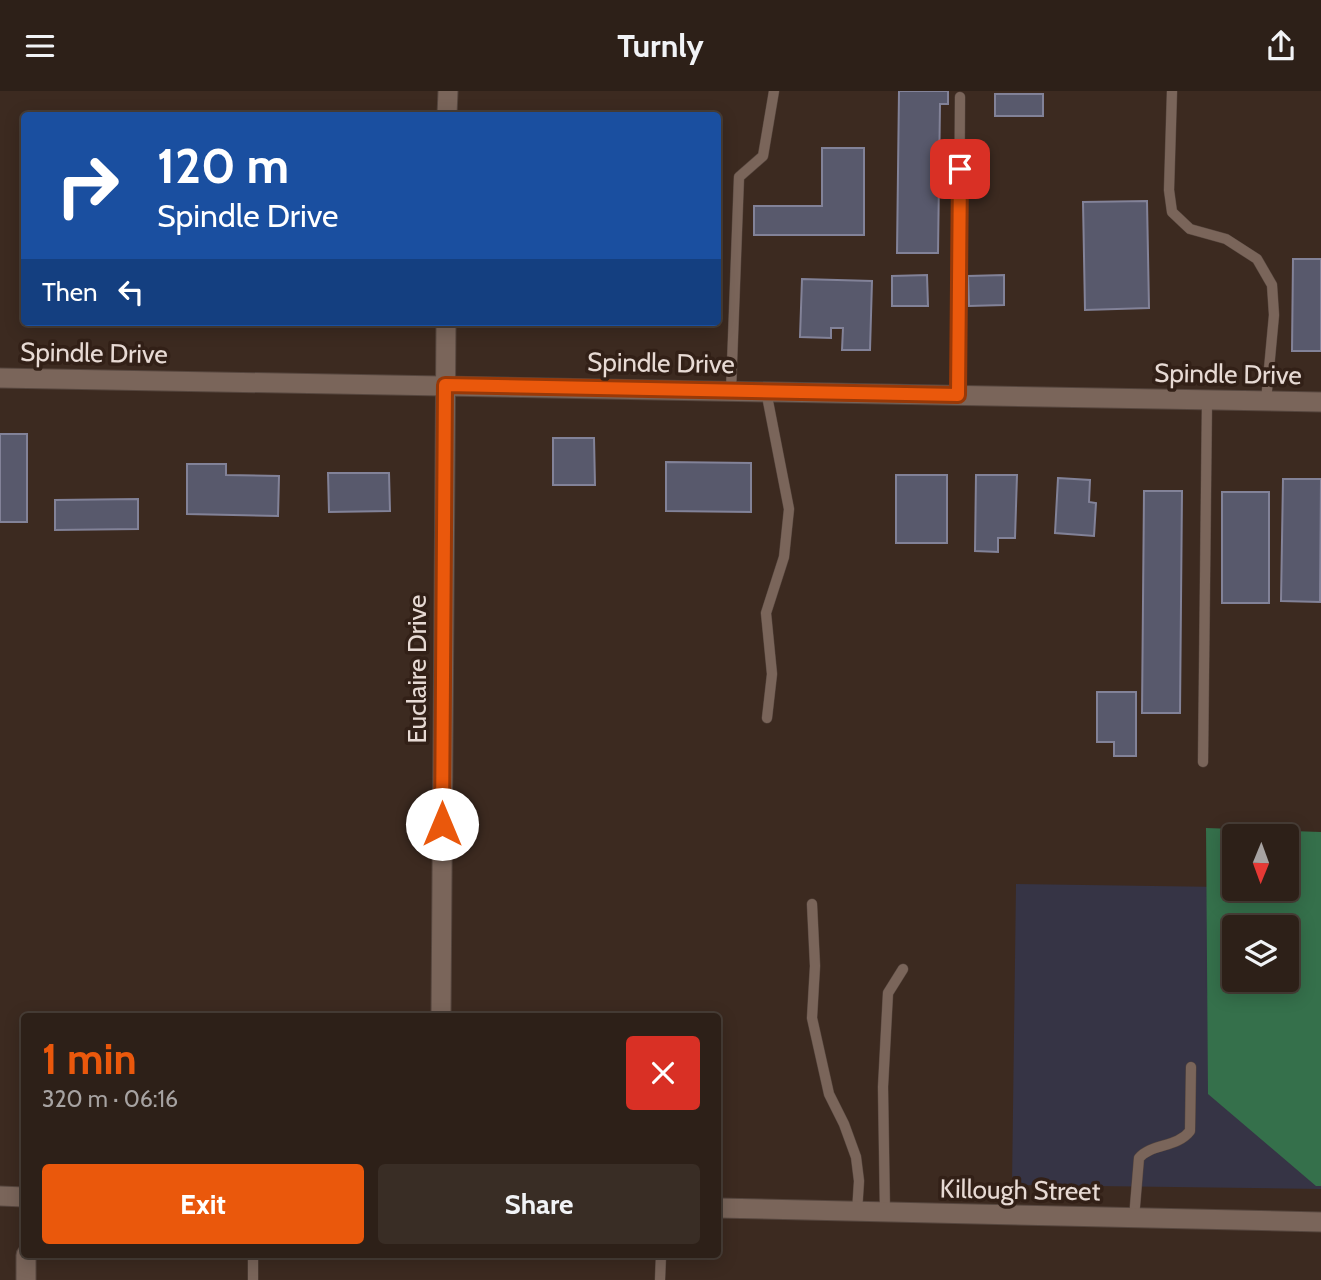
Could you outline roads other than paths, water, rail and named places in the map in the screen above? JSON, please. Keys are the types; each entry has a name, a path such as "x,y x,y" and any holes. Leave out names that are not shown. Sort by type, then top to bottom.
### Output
{"street":[{"path":"447,112 448,91"},
{"name":"Euclaire Drive","path":"440,1013 446,326"},
{"name":"Spindle Drive","path":"0,378 1321,402"},
{"path":"0,1196 21,1197"},
{"name":"Killough Street","path":"721,1208 1321,1222"},
{"path":"26,1258 26,1280"}],"lane":[{"path":"732,391 739,177 763,156 774,91"},
{"path":"1172,91 1169,190 1172,212 1190,229 1226,239 1257,259 1272,285 1275,315 1266,401"},
{"path":"958,395 960,97"},
{"path":"766,391 789,509 784,557 766,613 772,674 767,718"},
{"path":"1203,762 1207,400"},
{"path":"812,904 815,966 812,1018 829,1094 856,1157 859,1181 857,1212"},
{"path":"885,1213 883,1087 888,993 903,969"},
{"path":"1134,1219 1139,1158 1144,1152 1169,1146 1190,1131 1191,1067"},
{"path":"253,1258 253,1280"},
{"path":"660,1280 661,1258"}]}
